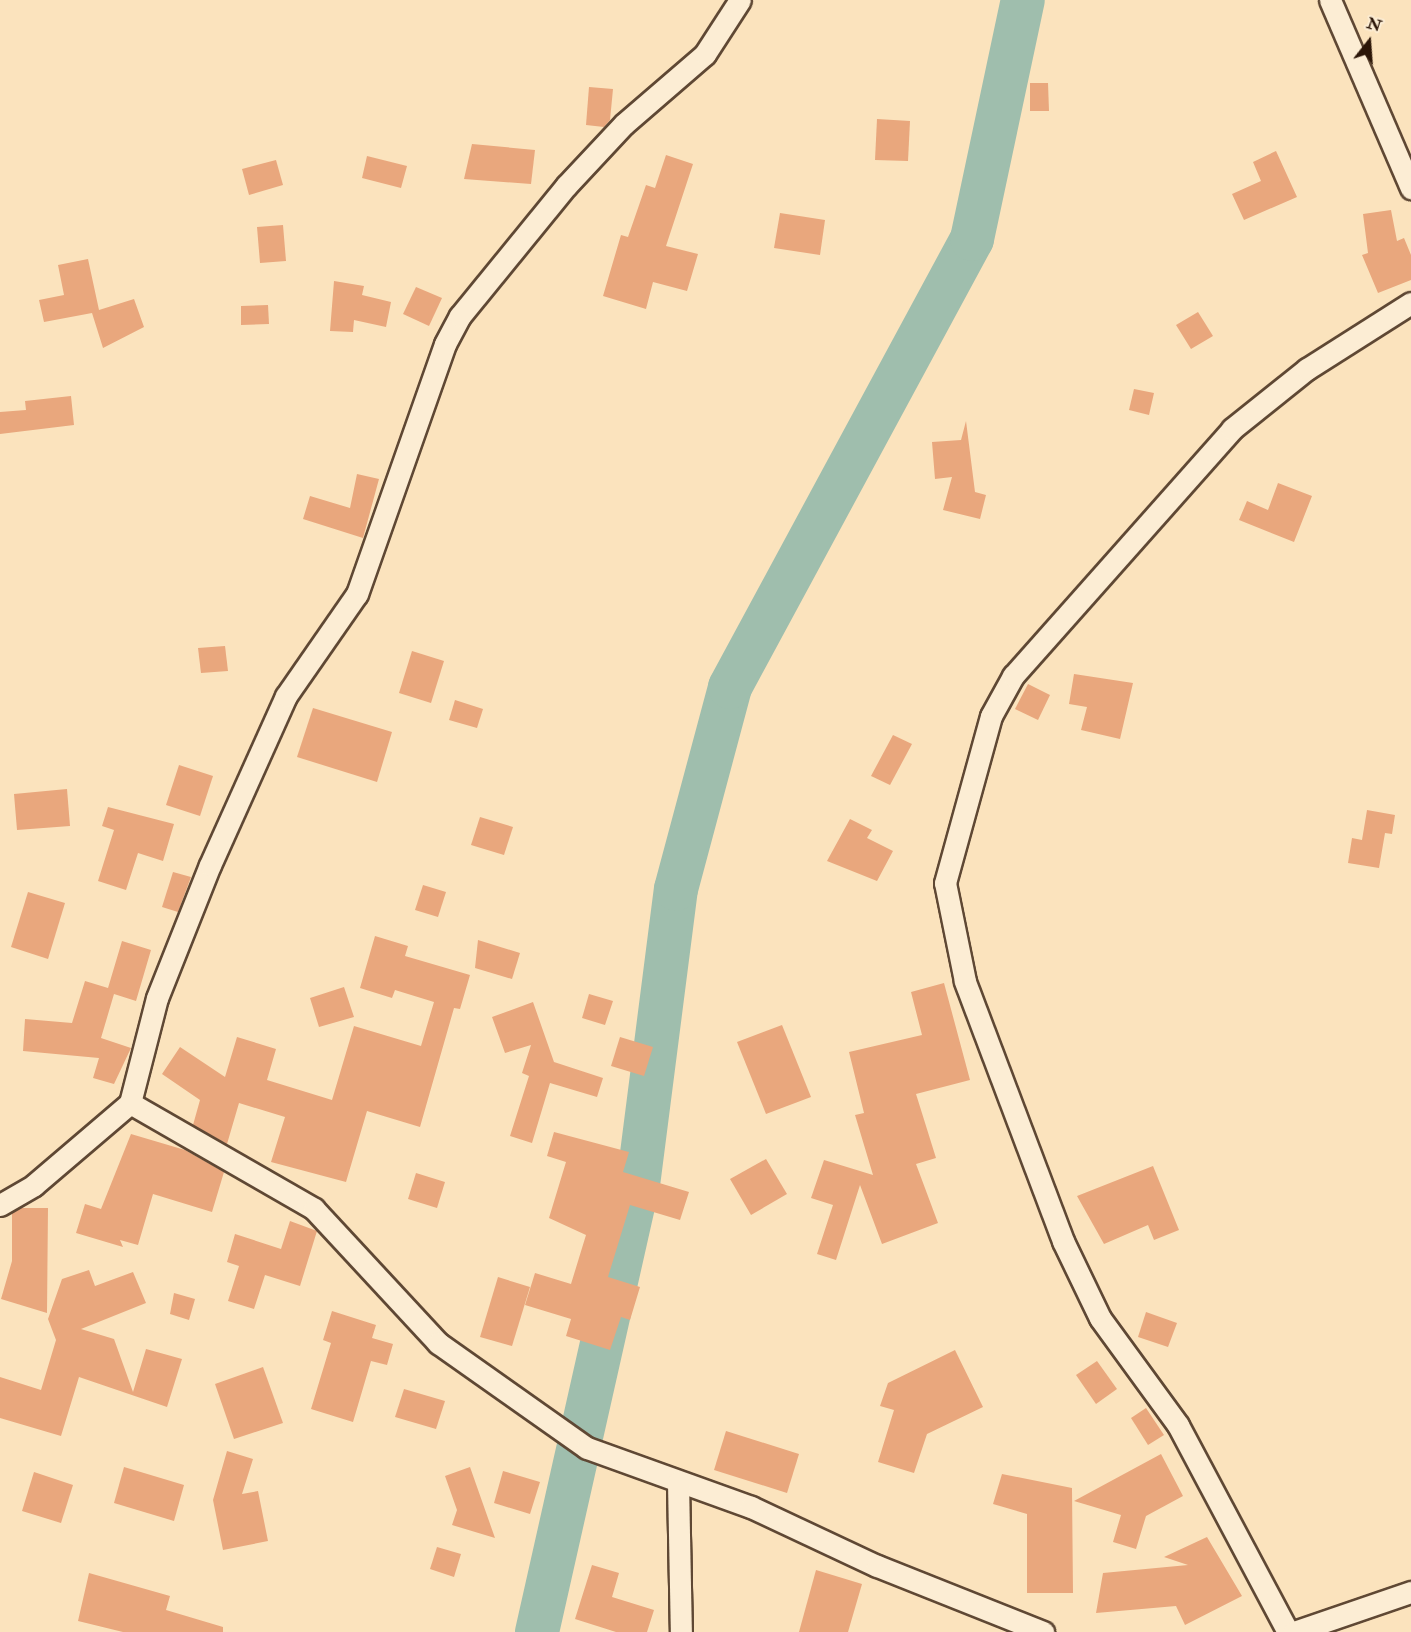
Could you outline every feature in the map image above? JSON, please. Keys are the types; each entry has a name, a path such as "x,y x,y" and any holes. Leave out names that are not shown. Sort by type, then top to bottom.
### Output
{"street":[{"path":"0,1205 34,1185 130,1103 158,998 210,865 286,696 357,594 445,344 460,316 566,186 624,124 705,54 740,0"},
{"path":"1330,0 1411,188"},
{"path":"1288,1632 1178,1425 1100,1318 1063,1241 965,981 945,883 991,716 1013,676 1232,429 1307,369 1411,303"},
{"path":"130,1103 306,1203 438,1343 559,1431 587,1448 751,1507 877,1566 1043,1632"},
{"path":"678,1482 681,1632"},
{"path":"1294,1632 1411,1592"}],"building":[{"path":"1030,83 1048,83 1049,111 1030,111"},
{"path":"589,87 613,89 610,120 604,127 586,125"},
{"path":"877,119 910,121 908,161 875,160"},
{"path":"472,144 535,150 531,184 464,179"},
{"path":"1276,151 1297,197 1244,220 1232,194 1261,181 1253,162"},
{"path":"666,155 693,164 666,246 698,254 687,291 653,282 646,309 603,296 621,235 628,237 646,185 655,188"},
{"path":"367,156 407,166 401,188 362,178"},
{"path":"276,160 283,185 249,195 242,169"},
{"path":"1391,210 1397,241 1404,238 1411,255 1411,280 1378,293 1362,255 1368,253 1363,214"},
{"path":"780,213 825,220 820,255 774,248"},
{"path":"283,225 286,261 260,263 257,227"},
{"path":"88,259 99,310 134,299 144,327 103,348 92,313 44,322 39,300 64,295 58,265"},
{"path":"334,281 364,286 362,295 391,302 386,327 354,320 353,332 330,331"},
{"path":"416,287 442,298 429,326 403,314"},
{"path":"268,305 269,324 241,325 241,306"},
{"path":"1198,312 1213,336 1191,349 1176,325"},
{"path":"1134,389 1154,393 1149,415 1129,410"},
{"path":"71,396 74,425 0,434 0,412 26,410 25,401"},
{"path":"966,421 975,492 986,495 980,519 943,510 952,477 935,479 932,442 961,440"},
{"path":"357,474 379,479 363,538 303,519 310,496 350,508"},
{"path":"1278,483 1312,496 1294,542 1239,520 1247,501 1268,510"},
{"path":"225,646 228,671 201,673 198,648"},
{"path":"412,651 444,661 431,703 399,693"},
{"path":"1074,674 1133,683 1120,739 1081,730 1087,707 1069,704"},
{"path":"1028,684 1050,695 1038,720 1015,709"},
{"path":"455,700 483,709 477,728 449,720"},
{"path":"313,708 392,732 377,782 297,757"},
{"path":"893,735 912,744 890,785 871,776"},
{"path":"179,765 213,776 200,816 166,805"},
{"path":"67,789 70,826 17,830 14,794"},
{"path":"108,807 174,824 163,861 138,853 126,890 98,881 114,830 102,826"},
{"path":"1367,810 1395,815 1392,834 1385,833 1379,868 1348,863 1352,838 1362,840"},
{"path":"480,817 513,827 504,855 471,845"},
{"path":"850,819 872,830 867,838 893,851 877,881 827,861"},
{"path":"173,872 191,877 178,912 162,907"},
{"path":"423,885 446,892 438,917 415,910"},
{"path":"28,892 65,903 48,959 11,947"},
{"path":"375,936 408,946 405,956 470,975 460,1009 454,1008 420,1127 367,1111 346,1182 271,1162 285,1117 239,1103 227,1144 193,1125 200,1100 162,1074 180,1047 225,1077 237,1037 276,1049 267,1080 332,1100 354,1026 421,1046 434,1002 395,990 392,998 360,988"},
{"path":"478,940 520,953 512,979 475,968"},
{"path":"122,941 151,950 136,1001 114,994 101,1038 131,1048 114,1084 93,1078 99,1058 23,1051 25,1019 72,1023 85,981 108,988"},
{"path":"944,983 970,1080 916,1094 936,1158 916,1164 938,1223 882,1244 860,1185 836,1260 817,1254 833,1205 811,1198 824,1160 873,1175 855,1115 864,1113 849,1052 922,1035 911,992"},
{"path":"344,987 354,1017 319,1027 310,998"},
{"path":"589,994 613,1001 605,1025 582,1018"},
{"path":"533,1002 554,1062 603,1078 597,1097 550,1083 532,1143 510,1136 529,1076 522,1073 531,1045 505,1053 492,1017"},
{"path":"782,1025 811,1097 766,1114 737,1042"},
{"path":"620,1037 653,1047 644,1076 611,1066"},
{"path":"554,1132 629,1152 623,1172 689,1192 680,1220 630,1205 608,1277 640,1287 630,1320 621,1317 610,1350 566,1336 571,1319 525,1305 535,1273 571,1284 586,1235 549,1218 566,1162 547,1156"},
{"path":"131,1134 185,1150 224,1172 212,1212 153,1194 138,1245 120,1240 123,1247 76,1233 85,1204 101,1209"},
{"path":"766,1159 787,1194 751,1215 730,1179"},
{"path":"1153,1166 1179,1230 1154,1240 1148,1225 1104,1244 1077,1196"},
{"path":"416,1173 445,1182 437,1208 408,1199"},
{"path":"21,1208 48,1208 47,1313 1,1299 12,1261 12,1212"},
{"path":"290,1221 317,1231 300,1286 265,1275 254,1309 228,1301 239,1266 227,1262 235,1234 281,1249"},
{"path":"89,1270 95,1286 133,1272 146,1303 81,1329 114,1339 133,1392 146,1349 182,1359 167,1407 79,1377 61,1436 0,1418 0,1377 41,1390 56,1340 48,1319 62,1279"},
{"path":"498,1277 530,1287 512,1346 480,1337"},
{"path":"174,1293 195,1299 189,1320 170,1314"},
{"path":"332,1311 376,1325 372,1338 393,1344 387,1365 371,1361 353,1422 311,1409 331,1343 323,1340"},
{"path":"1146,1312 1177,1323 1168,1347 1138,1337"},
{"path":"955,1350 983,1407 927,1434 914,1473 878,1462 894,1410 880,1406 888,1383"},
{"path":"1097,1361 1117,1389 1096,1404 1076,1375"},
{"path":"263,1367 283,1423 234,1439 215,1384"},
{"path":"404,1389 445,1401 436,1429 395,1417"},
{"path":"1146,1408 1164,1435 1148,1445 1131,1418"},
{"path":"726,1431 799,1454 787,1493 714,1470"},
{"path":"227,1451 253,1459 242,1494 258,1491 268,1541 223,1550 213,1500"},
{"path":"1161,1454 1183,1496 1146,1516 1136,1549 1113,1542 1121,1515 1074,1501"},
{"path":"124,1467 184,1485 174,1521 114,1503"},
{"path":"470,1467 495,1538 452,1525 457,1510 445,1476"},
{"path":"503,1471 540,1482 530,1514 494,1503"},
{"path":"34,1472 73,1485 61,1523 22,1511"},
{"path":"1002,1474 1072,1488 1073,1593 1027,1593 1027,1514 993,1504"},
{"path":"1207,1537 1242,1596 1185,1625 1176,1606 1096,1613 1103,1573 1188,1565 1164,1557"},
{"path":"437,1547 461,1554 454,1577 430,1569"},
{"path":"592,1565 619,1573 612,1597 654,1610 647,1632 616,1632 575,1619"},
{"path":"816,1570 862,1584 848,1632 799,1632"},
{"path":"89,1573 170,1596 166,1610 223,1627 223,1632 123,1632 78,1621"}],"waterway":[{"path":"537,1632 638,1185 676,889 730,687 972,239 1023,0"}]}
